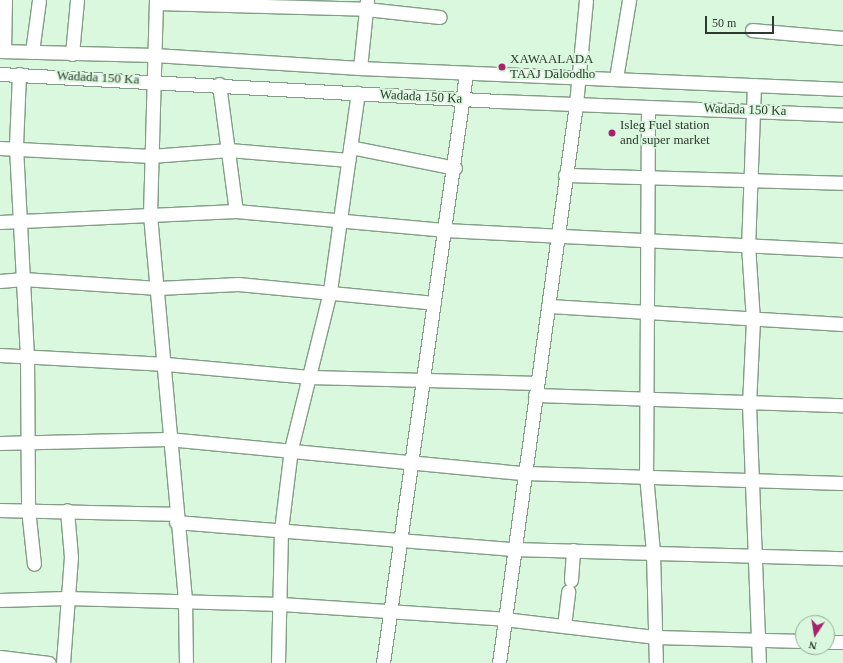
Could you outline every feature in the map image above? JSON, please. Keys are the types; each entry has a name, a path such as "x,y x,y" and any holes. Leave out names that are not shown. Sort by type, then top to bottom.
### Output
{"street":[{"path":"2,51 5,0"},
{"path":"32,52 39,0"},
{"path":"72,54 77,0"},
{"path":"499,663 513,549 548,306 564,175 576,104 586,0"},
{"path":"616,78 629,0"},
{"path":"186,663 185,601 175,518 168,439 166,364 150,215 152,80 156,2 367,5 440,17"},
{"path":"360,68 367,5"},
{"path":"752,30 843,38"},
{"name":"Wadada 150 Ka","path":"2,51 72,54 154,54 466,74 579,76 843,89"},
{"name":"Wadada 150 Ka","path":"0,74 152,80 465,99 843,115"},
{"path":"18,74 16,147 27,355 29,442 28,509 34,564"},
{"path":"382,663 465,99 466,74"},
{"path":"219,84 236,211"},
{"path":"754,85 751,111 748,245 753,320 749,404 759,663"},
{"path":"278,663 281,604 281,530 291,449 330,291 358,93"},
{"path":"648,106 646,475 654,552 656,663"},
{"path":"0,148 16,147 151,156 229,150 349,154 455,168"},
{"path":"564,175 750,178 843,183"},
{"path":"0,222 20,219 236,211 341,218 446,230 843,250"},
{"path":"0,281 23,279 158,288 238,284 330,291 434,303"},
{"path":"548,306 648,314 843,324"},
{"path":"0,355 27,355 166,364 308,377 424,381 749,404 843,406"},
{"path":"0,443 168,439 291,449 412,463 524,473 646,475 843,483"},
{"path":"0,510 67,510 175,518 281,530 400,538 513,549 843,558"},
{"path":"63,663 66,598 71,556 67,510"},
{"path":"564,626 570,586 573,550"},
{"path":"0,600 66,598 281,604 390,610 504,619 656,637 795,641"},
{"path":"0,657 49,663"}],"place":[{"name":"XAWAALADA TAAJ Daloodho","path":"502,67"},
{"name":"Isleg Fuel station and super market","path":"612,133"}]}
